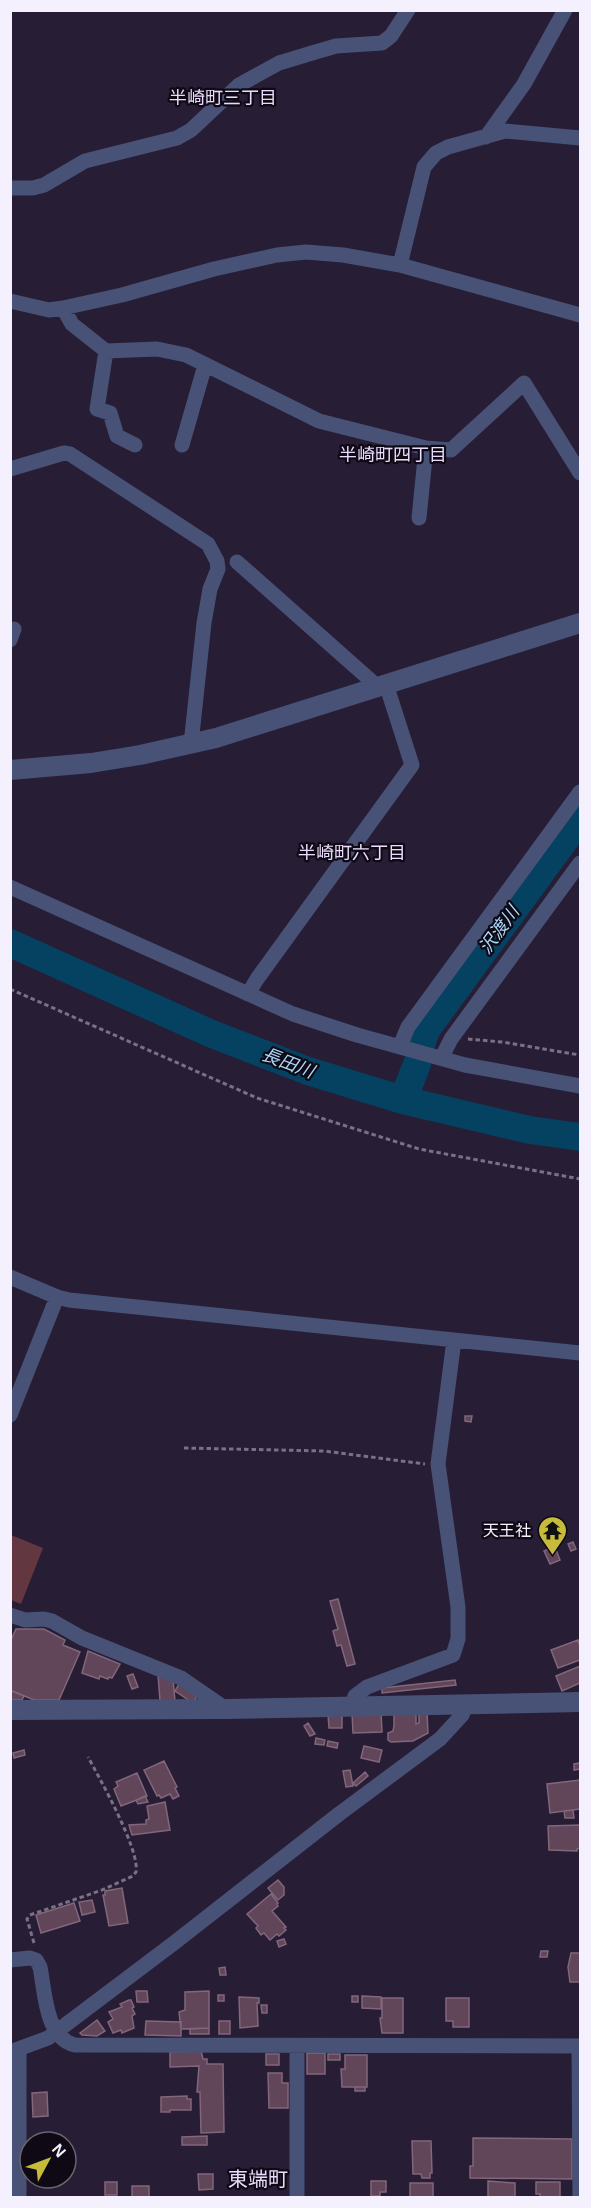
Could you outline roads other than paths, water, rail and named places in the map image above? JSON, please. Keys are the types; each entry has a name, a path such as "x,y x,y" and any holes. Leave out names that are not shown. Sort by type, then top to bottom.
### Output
{"street":[{"path":"10,188 33,188 44,185 86,161 177,138 190,130 239,85 279,63 312,53 336,46 382,43 391,36 408,10"},
{"path":"486,138 524,84 565,10"},
{"path":"400,265 424,167 436,153 448,147 505,131 580,138"},
{"path":"10,301 49,310 63,308 277,255 306,252 343,255 400,265 580,315"},
{"path":"63,308 72,324 106,351 157,349 186,355 319,421 426,448 451,450 524,383 580,473"},
{"path":"106,351 97,409 110,413 117,436 135,445"},
{"path":"182,445 205,364"},
{"path":"419,518 426,448"},
{"path":"10,469 64,453 70,454 208,544 217,561 218,569 210,589 204,623 191,744"},
{"path":"237,562 382,685 412,765 248,994"},
{"path":"10,770 91,763 227,735 580,623"},
{"path":"400,1046 408,1027 580,792"},
{"path":"441,1058 451,1039 580,863"},
{"path":"10,887 294,1014 476,1067 580,1086"},
{"path":"10,1277 57,1297 580,1353"},
{"path":"10,1415 57,1297"},
{"path":"352,1706 355,1696 367,1687 453,1655 458,1639 458,1607 438,1464 454,1340"},
{"path":"10,1615 25,1620 52,1621 82,1638 181,1678 226,1709"},
{"path":"10,1710 226,1709 580,1702"},
{"path":"19,2198 15,2050 43,2041 57,2032 339,1814 440,1739 462,1715 466,1705"},
{"path":"10,1960 30,1958 36,1960 40,1967 52,2024 68,2044 580,2046 580,2198"},
{"path":"297,2046 297,2198"}],"waterway":[{"name":"沢渡川","path":"422,1042 426,1030 580,819"},
{"name":"長田川","path":"10,943 212,1034 308,1071 403,1100 530,1130 580,1137"},
{"name":"沢渡川","path":"403,1100 417,1064"}],"place":[{"name":"天王社","path":"552,1556"}],"district":[{"name":"半崎町三丁目","path":"223,98"},
{"name":"半崎町四丁目","path":"393,455"},
{"name":"半崎町六丁目","path":"352,853"},
{"name":"東端町","path":"258,2179"}]}
